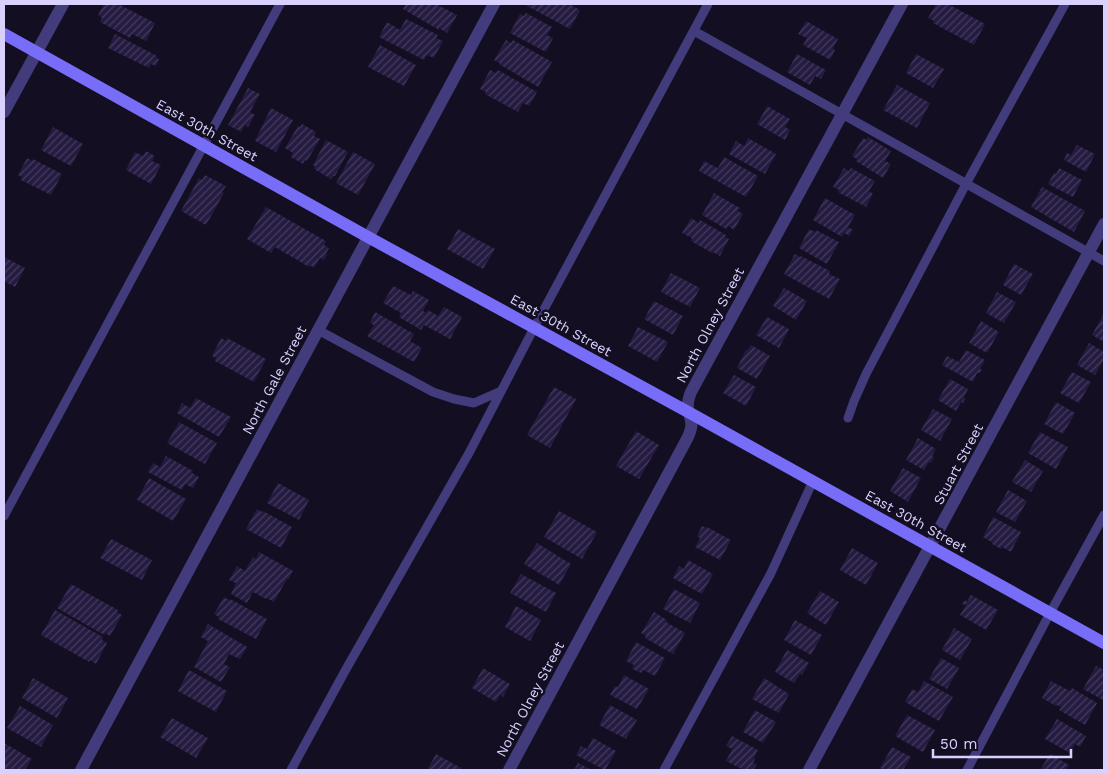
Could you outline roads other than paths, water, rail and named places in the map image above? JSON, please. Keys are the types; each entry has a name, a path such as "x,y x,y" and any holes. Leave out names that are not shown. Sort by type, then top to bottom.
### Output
{"main road":[{"name":"East 30th Street","path":"4,34 1104,643"}],"street":[{"path":"4,112 63,4"},
{"name":"North Gale Street","path":"81,770 494,4"},
{"name":"North Olney Street","path":"509,770 688,437 692,420 688,409 691,392 902,4"},
{"name":"Stuart Street","path":"809,770 1104,224"}],"lane":[{"path":"4,516 280,4"},
{"path":"291,770 468,453 708,4"},
{"path":"848,418 866,374 966,184 1065,4"},
{"path":"694,31 1104,261"},
{"path":"318,330 434,392 454,399 474,403 501,392"},
{"path":"664,770 771,573 813,481"},
{"path":"967,770 1104,515"}]}
